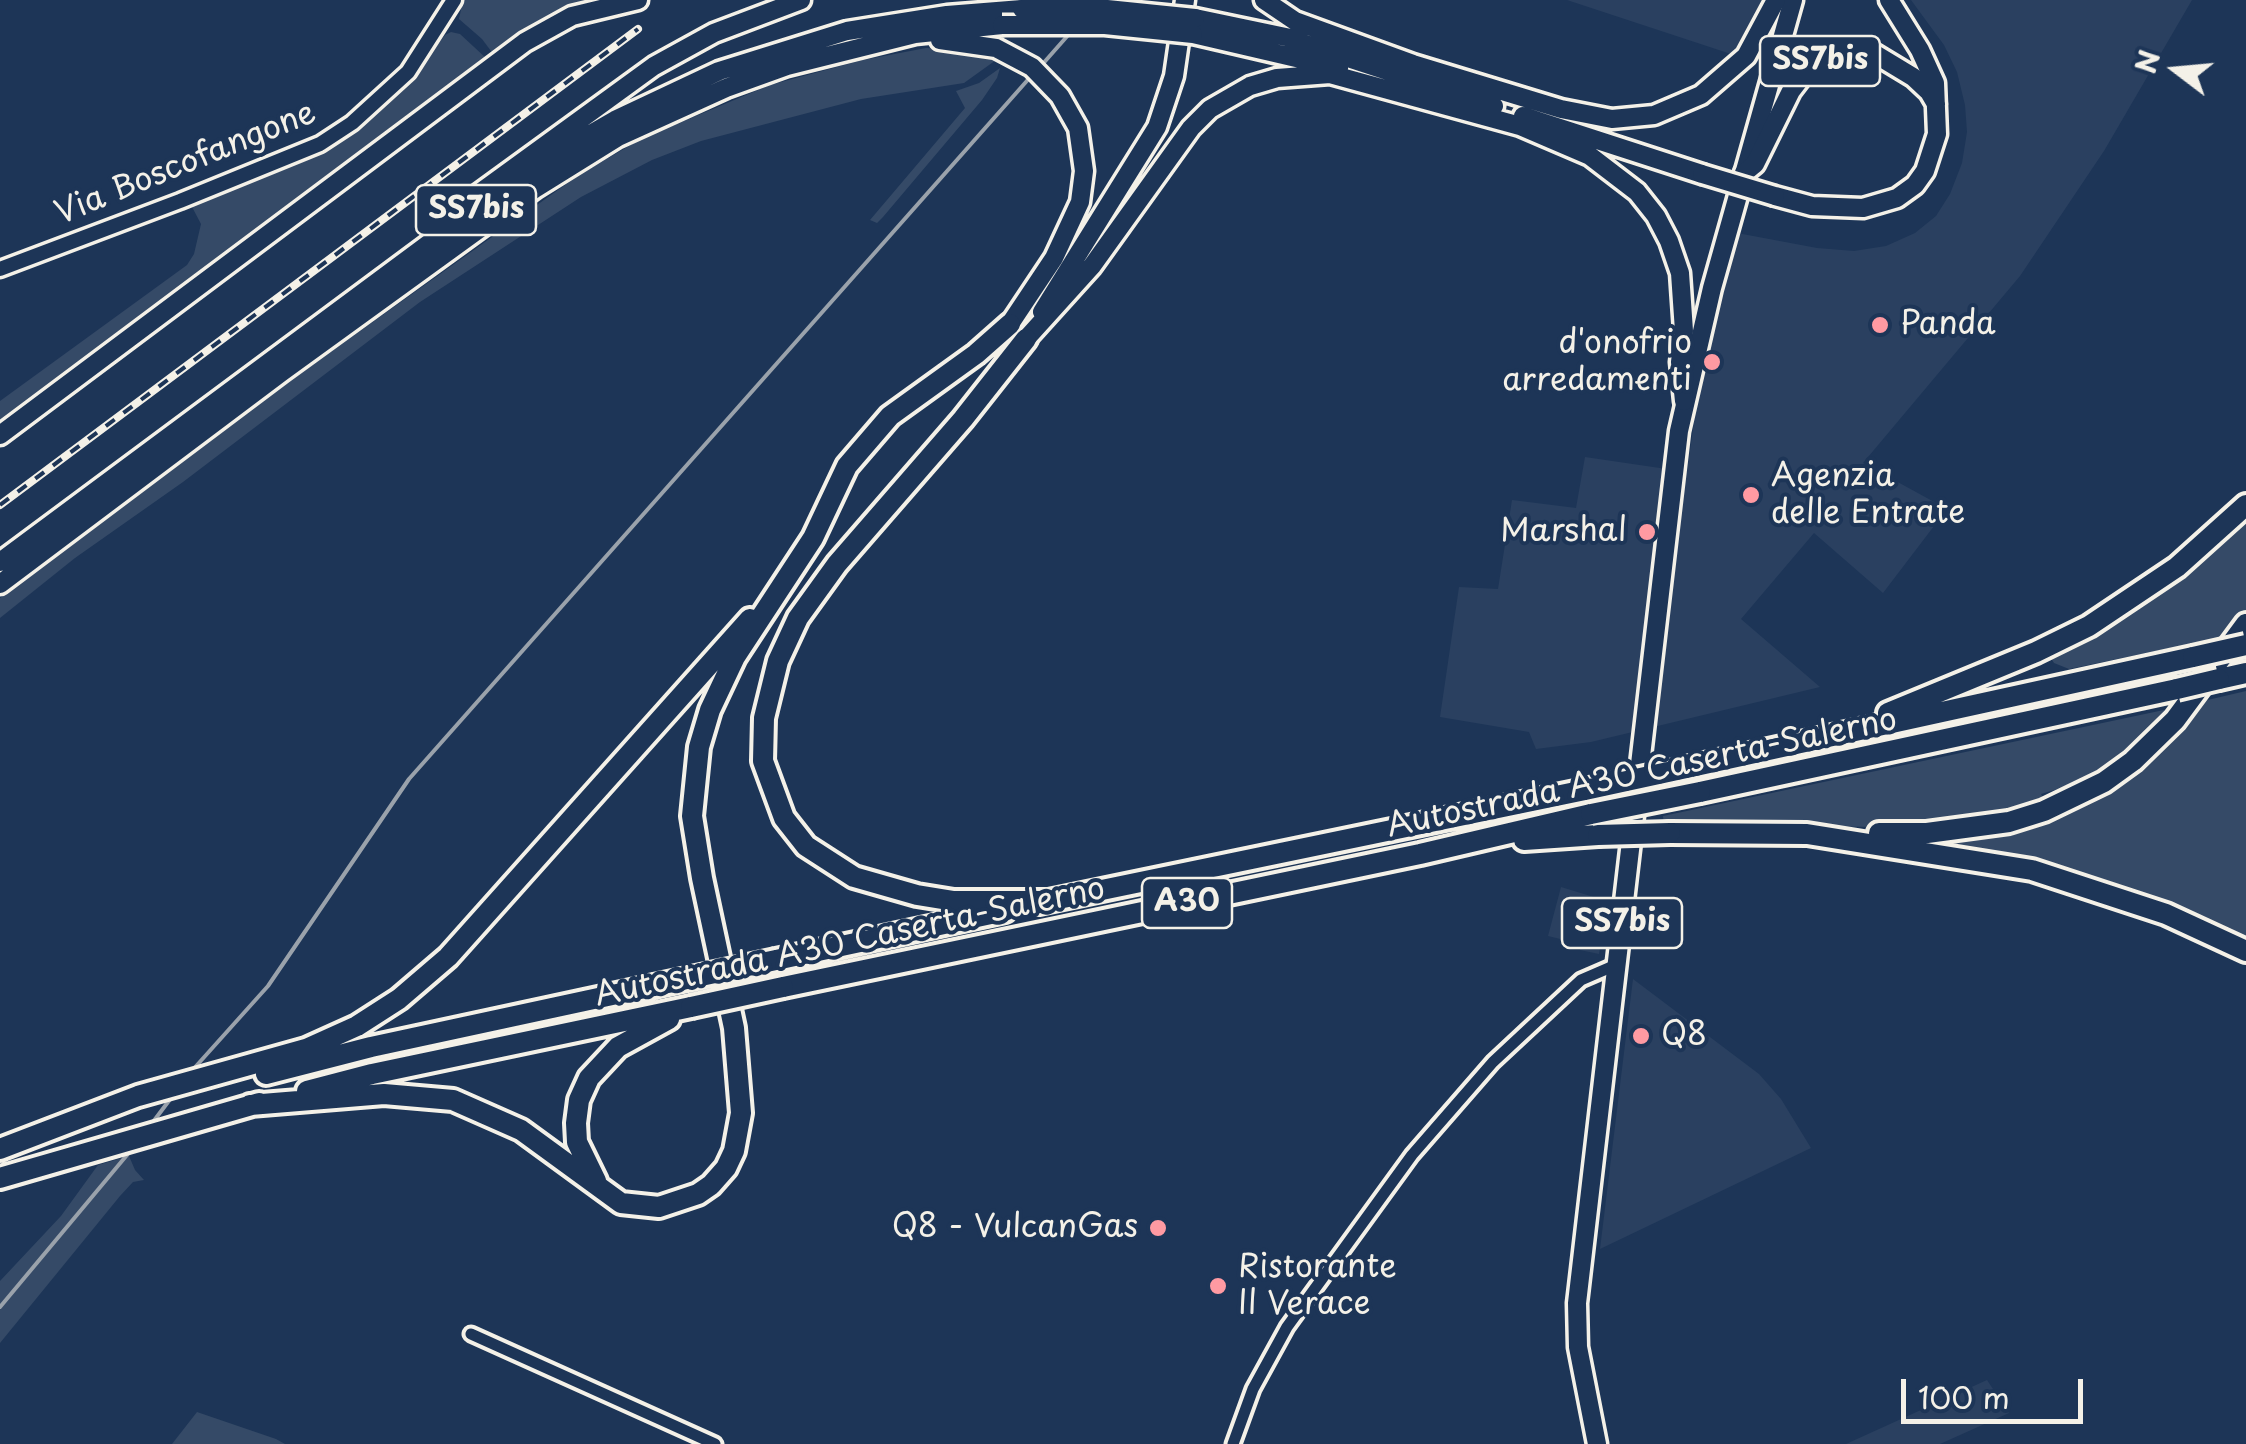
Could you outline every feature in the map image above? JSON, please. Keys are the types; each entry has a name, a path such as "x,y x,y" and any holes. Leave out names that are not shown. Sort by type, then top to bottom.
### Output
{"highway":[{"path":"250,1105 384,1094 453,1100 520,1130 602,1192 638,1207 659,1207 698,1194 726,1168 740,1133 742,1113 734,1028 692,816 700,747 710,710 720,682 814,538 847,466 890,416 976,354 1010,324"},
{"path":"1026,338 964,419 837,564 798,618 778,661 764,718 763,761 784,818 806,846 854,877 954,901 1048,902"},
{"path":"1835,734 1994,670 2089,626 2177,567 2246,506"},
{"path":"753,633 792,596 837,564"},
{"path":"0,1149 134,1104 231,1077 306,1049 357,1026 400,999 448,956 729,640 783,585"},
{"path":"1457,846 1670,832 1927,833 2009,822 2074,798 2104,782 2156,741 2192,700 2246,624"},
{"name":"Autostrada A30 Caserta-Salerno","path":"231,1077 1585,790 2246,645"},
{"name":"Autostrada A30 Caserta-Salerno","path":"0,1178 155,1131 372,1074 1457,846 2246,673"},
{"path":"1807,834 2032,870 2166,914 2246,952"},
{"path":"602,1192 578,1142 579,1100 588,1078 618,1047 690,1007"}],"main road":[{"path":"0,435 526,42 572,16 638,0"},
{"path":"354,299 440,222 654,66 714,33 801,0"},
{"path":"1042,0 1070,8"},
{"path":"1264,0 1295,21 1413,64"},
{"name":"SS7bis","path":"0,562 354,299 568,146 662,96 735,66 847,31 947,15 1070,8 1188,12 1290,39 1413,64 1586,115 1612,119 1654,114 1701,95 1733,70 1761,34 1776,0"},
{"name":"SS7bis","path":"1597,1444 1578,1347 1578,1303 1684,400 1793,0"},
{"name":"SS7bis","path":"1290,39 1577,136 1774,196 1812,206 1863,208 1897,198 1916,185 1933,154 1936,134 1935,83 1889,0"},
{"path":"1026,338 1157,127 1174,76 1188,12"},
{"name":"SS7bis","path":"0,584 282,372 578,160 666,113 787,66 879,42 1002,25 1105,25 1188,12 1406,92 1520,126 1590,156 1636,192 1656,216 1669,241 1680,273 1684,400"},
{"path":"879,42 952,40 996,48 1032,68 1060,96 1078,128 1084,171 1080,202 1054,258 1010,324"},
{"name":"SS7bis","path":"1744,173 1755,164 1792,91 1804,74 1823,60 1855,51 1875,54 1913,77 1936,104"},
{"path":"1026,338 1100,255 1191,128 1228,97 1277,78 1304,74 1330,74 1406,92"},
{"name":"SS7bis","path":"1520,126 1577,136"},
{"path":"1010,324 1082,244"}],"street":[{"name":"Via Boscofangone","path":"0,269 180,202 320,144 352,123 408,72 454,0"},
{"path":"1233,1444 1253,1389 1287,1327 1412,1156 1508,1048 1581,980 1618,964"},
{"path":"470,1334 715,1444"}],"shaded area":[{"path":"463,0 592,0 543,20 494,55 459,19"},
{"path":"1567,0 1766,0 1752,34 1734,55"},
{"path":"1911,0 2192,0 2104,151 2020,276 1863,463 1947,509 1883,593 1814,533 1741,619 1820,687 1591,742 1536,749 1529,732 1440,717 1459,587 1498,589 1512,500 1576,508 1585,457 1687,472 1701,371 1737,233 1854,251 1886,246 1915,233 1936,216 1962,163 1967,132 1965,105 1957,72 1944,45"},
{"path":"451,32 460,34 487,59 485,63 0,423 0,401 187,265 194,254 201,224 191,205 286,169 336,143 371,119"},
{"path":"926,48 965,50 996,60 964,83 861,99 701,141 652,160 581,197 420,302 0,618 0,598 217,433 579,175 641,139 770,85"},
{"path":"1000,68 982,100 883,217 877,223 870,220 965,108 956,91 979,83"},
{"path":"2246,515 2246,610 2228,636 2069,669 2054,663 2049,655"},
{"path":"2246,691 2246,949 1934,845 1935,841 2037,820 2199,702"},
{"path":"2178,707 2138,747 2094,778 2041,794 2046,803 2019,812 1926,827 1664,826 1663,816"},
{"path":"1561,887 1607,901 1599,954 1580,950 1581,944 1548,936"},
{"path":"1633,979 1759,1074 1781,1099 1811,1148 1600,1249"},
{"path":"129,1156 144,1180 133,1182 120,1196 0,1343 0,1281 61,1216 98,1165"},
{"path":"1987,1380 2009,1413 1940,1444 1846,1444"},
{"path":"197,1412 276,1439 285,1444 172,1444"}],"waterway":[{"path":"1040,67 1070,33"},
{"path":"189,1074 268,986 409,779 1033,74"},
{"path":"150,1126 174,1094"},
{"path":"0,1307 132,1149"}],"railway":[{"path":"0,505 638,29"}],"place":[{"name":"Panda","path":"1880,325"},
{"name":"d'onofrio arredamenti","path":"1712,362"},
{"name":"Agenzia delle Entrate","path":"1751,495"},
{"name":"Marshal","path":"1647,532"},
{"name":"Q8","path":"1641,1036"},
{"name":"Q8 - VulcanGas","path":"1158,1228"},
{"name":"Ristorante Il Verace","path":"1218,1286"}]}
